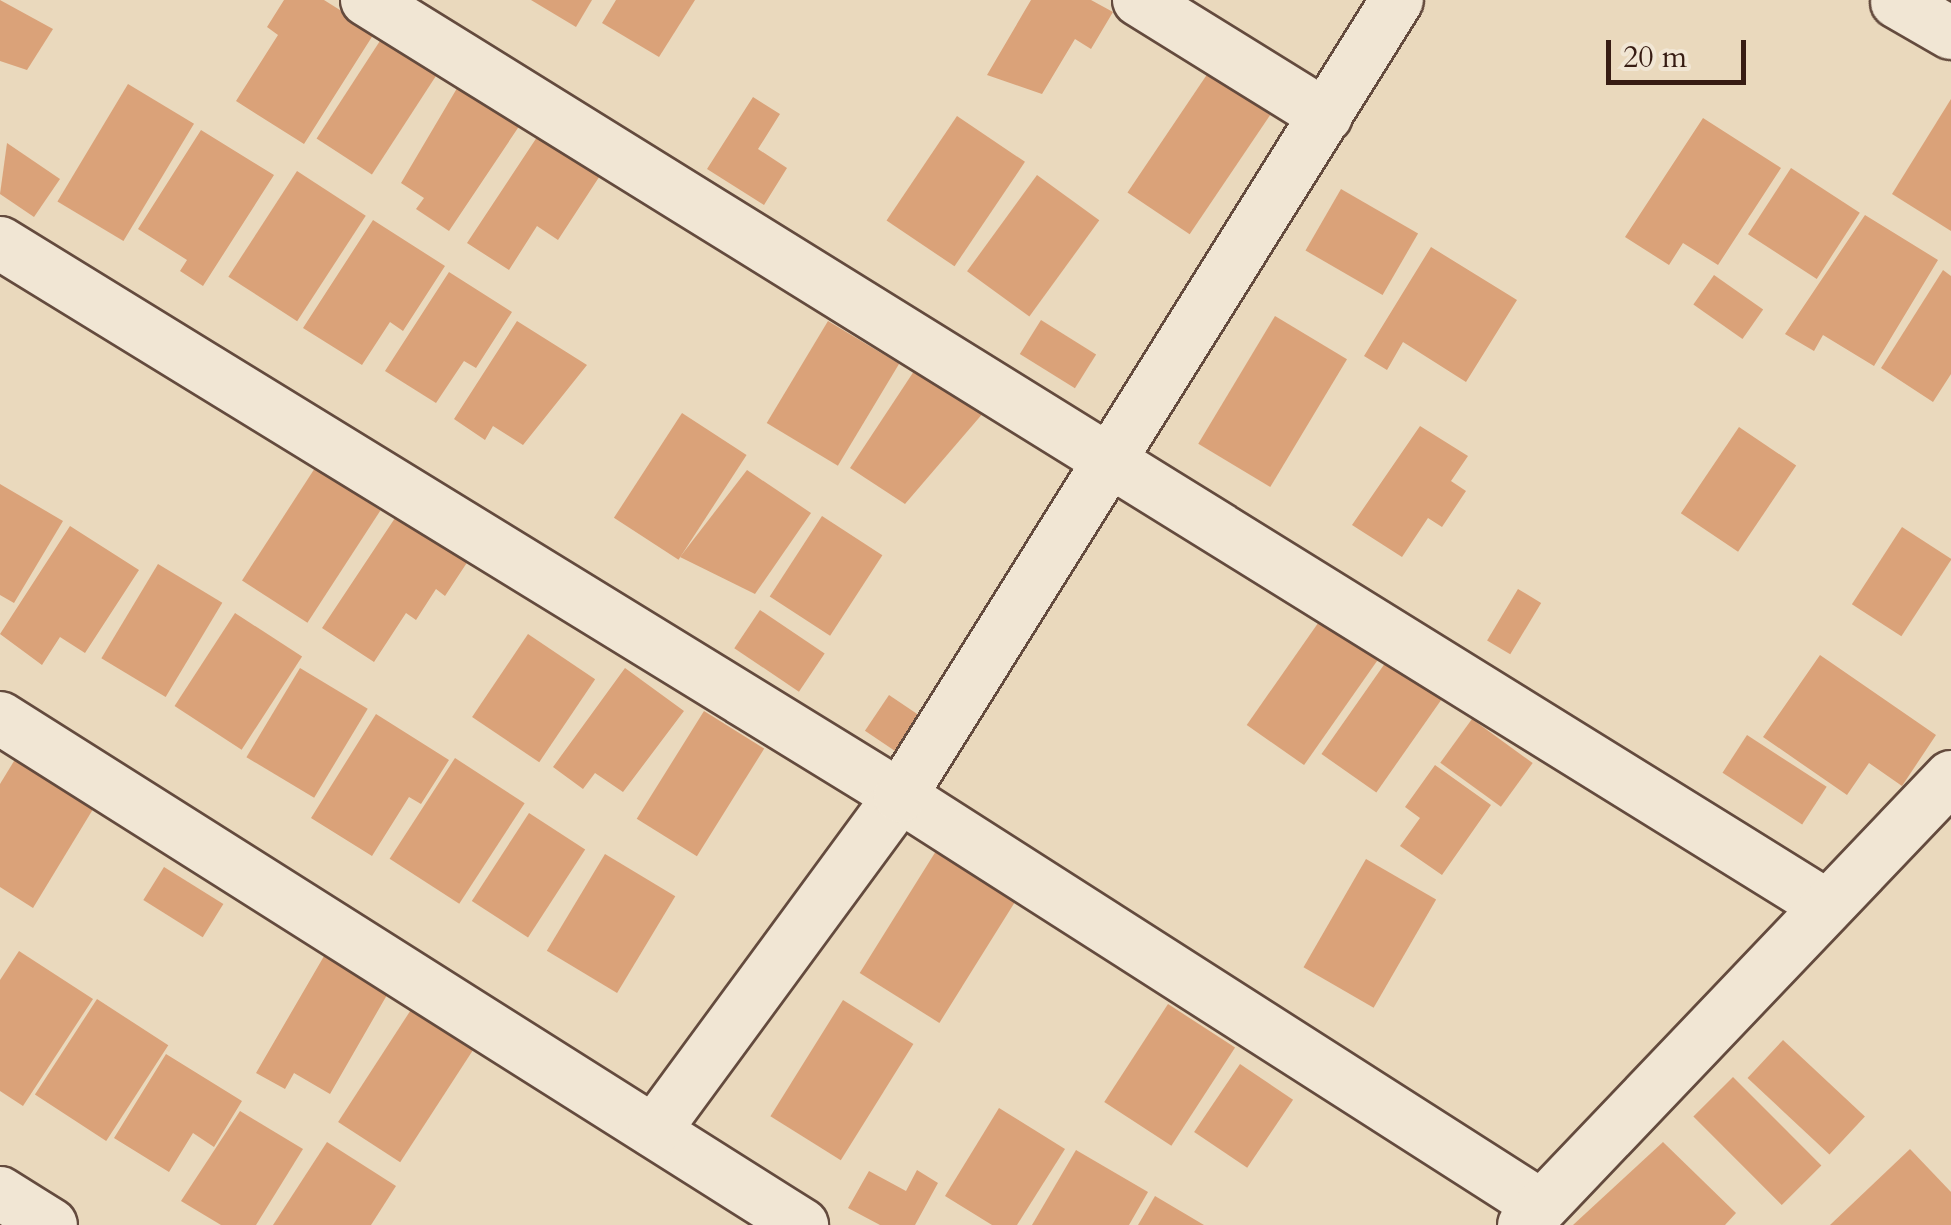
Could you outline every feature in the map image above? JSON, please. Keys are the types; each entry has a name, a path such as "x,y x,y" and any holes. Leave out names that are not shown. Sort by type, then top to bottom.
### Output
{"street":[{"path":"367,0 1824,904"},
{"path":"1139,0 1326,116"},
{"path":"654,1131 900,796 1397,0"},
{"path":"1898,2 1951,33"},
{"path":"0,243 900,796 1532,1216 1824,904 1951,777"},
{"path":"0,718 802,1225"},
{"path":"0,1193 50,1225"}],"building":[{"path":"0,0 53,29 27,70 0,61"},
{"path":"284,0 324,0 375,32 304,144 236,101 278,35 267,27"},
{"path":"531,0 592,0 576,27"},
{"path":"616,0 695,0 659,57 602,23"},
{"path":"1031,0 1091,0 1113,12 1091,49 1075,39 1042,94 987,75"},
{"path":"389,27 444,63 372,174 317,139"},
{"path":"466,73 528,113 449,231 416,209 424,198 401,183"},
{"path":"1208,73 1270,115 1190,234 1127,192"},
{"path":"128,84 194,124 123,241 57,201"},
{"path":"753,97 780,114 758,149 787,168 764,205 707,169"},
{"path":"1951,99 1951,231 1892,194"},
{"path":"957,116 1025,162 955,266 887,220"},
{"path":"1703,118 1781,168 1718,265 1683,243 1669,265 1625,237"},
{"path":"543,128 605,168 558,240 537,226 509,270 467,243"},
{"path":"201,130 274,175 203,286 180,271 187,260 138,229"},
{"path":"7,143 60,179 34,217 0,194"},
{"path":"1791,168 1860,213 1817,279 1748,234"},
{"path":"297,171 366,216 297,321 228,277"},
{"path":"1037,175 1099,220 1029,317 967,271"},
{"path":"1341,189 1418,234 1383,295 1306,250"},
{"path":"1865,215 1938,260 1874,366 1823,335 1814,351 1785,334"},
{"path":"373,220 445,266 403,331 390,322 362,365 303,328"},
{"path":"1431,247 1517,300 1466,382 1403,342 1387,370 1364,356"},
{"path":"1943,270 1951,276 1951,374 1933,402 1881,368"},
{"path":"449,272 512,312 476,368 464,361 436,403 385,371"},
{"path":"1714,275 1763,309 1743,339 1693,304"},
{"path":"1275,316 1347,359 1270,487 1198,444"},
{"path":"1041,320 1096,354 1075,388 1020,354"},
{"path":"517,321 587,365 523,445 493,426 485,440 454,419"},
{"path":"828,321 899,364 838,466 767,423"},
{"path":"922,359 990,405 905,504 850,468"},
{"path":"682,413 747,455 678,560 614,518"},
{"path":"1420,426 1468,456 1451,481 1466,491 1442,527 1428,518 1402,557 1352,525"},
{"path":"1739,427 1796,466 1738,552 1681,513"},
{"path":"315,468 380,510 307,623 242,580"},
{"path":"747,470 811,513 755,594 680,557"},
{"path":"0,484 63,521 14,603 0,595"},
{"path":"401,509 472,555 445,596 436,589 416,620 406,613 374,662 322,628"},
{"path":"822,516 882,555 830,636 770,597"},
{"path":"70,526 139,570 85,653 60,637 42,665 0,634"},
{"path":"1902,527 1951,560 1901,636 1852,604"},
{"path":"158,564 222,603 166,697 101,658"},
{"path":"1518,589 1541,603 1510,654 1487,640"},
{"path":"760,610 825,654 799,692 734,648"},
{"path":"235,613 302,657 242,750 175,706"},
{"path":"1323,616 1380,656 1304,765 1247,725"},
{"path":"528,634 595,679 539,762 472,717"},
{"path":"1820,655 1936,735 1902,786 1869,763 1847,795 1763,737"},
{"path":"1388,659 1443,697 1376,792 1321,754"},
{"path":"300,668 368,709 314,798 246,757"},
{"path":"625,668 684,711 623,792 595,773 583,789 553,767"},
{"path":"889,695 928,721 904,757 865,731"},
{"path":"704,711 764,749 697,856 637,819"},
{"path":"376,714 449,760 421,804 409,797 372,856 311,818"},
{"path":"1472,719 1533,763 1501,807 1440,763"},
{"path":"1747,735 1827,787 1802,824 1722,773"},
{"path":"22,748 101,796 33,908 0,887 0,784"},
{"path":"455,758 525,803 459,904 390,859"},
{"path":"1435,765 1491,805 1442,875 1400,846 1420,818 1405,807"},
{"path":"529,813 585,849 528,938 472,901"},
{"path":"936,851 1016,901 939,1023 860,973"},
{"path":"605,854 675,896 617,993 547,951"},
{"path":"1366,859 1436,900 1374,1008 1304,967"},
{"path":"164,867 223,904 203,937 143,900"},
{"path":"19,951 93,999 23,1106 0,1091 0,980"},
{"path":"327,951 391,988 330,1094 294,1073 285,1089 256,1073"},
{"path":"97,999 168,1045 106,1141 35,1095"},
{"path":"843,1000 913,1044 841,1160 770,1116"},
{"path":"416,1002 478,1042 400,1162 338,1122"},
{"path":"1168,1004 1235,1048 1171,1146 1104,1102"},
{"path":"1783,1040 1865,1116 1829,1154 1748,1078"},
{"path":"166,1054 242,1101 214,1147 193,1133 169,1172 114,1138"},
{"path":"1240,1064 1293,1100 1247,1168 1194,1132"},
{"path":"1733,1077 1821,1165 1782,1205 1693,1117"},
{"path":"999,1108 1065,1149 1017,1225 992,1225 945,1196"},
{"path":"240,1111 303,1149 256,1225 221,1225 181,1201"},
{"path":"327,1142 396,1186 371,1225 273,1225"},
{"path":"1663,1142 1736,1213 1725,1225 1573,1225"},
{"path":"1910,1149 1951,1192 1951,1225 1830,1225"},
{"path":"1076,1150 1148,1192 1129,1225 1032,1225"},
{"path":"917,1170 938,1183 915,1225 880,1225 848,1208 869,1171 906,1191"},
{"path":"1155,1196 1204,1225 1138,1225"}]}
